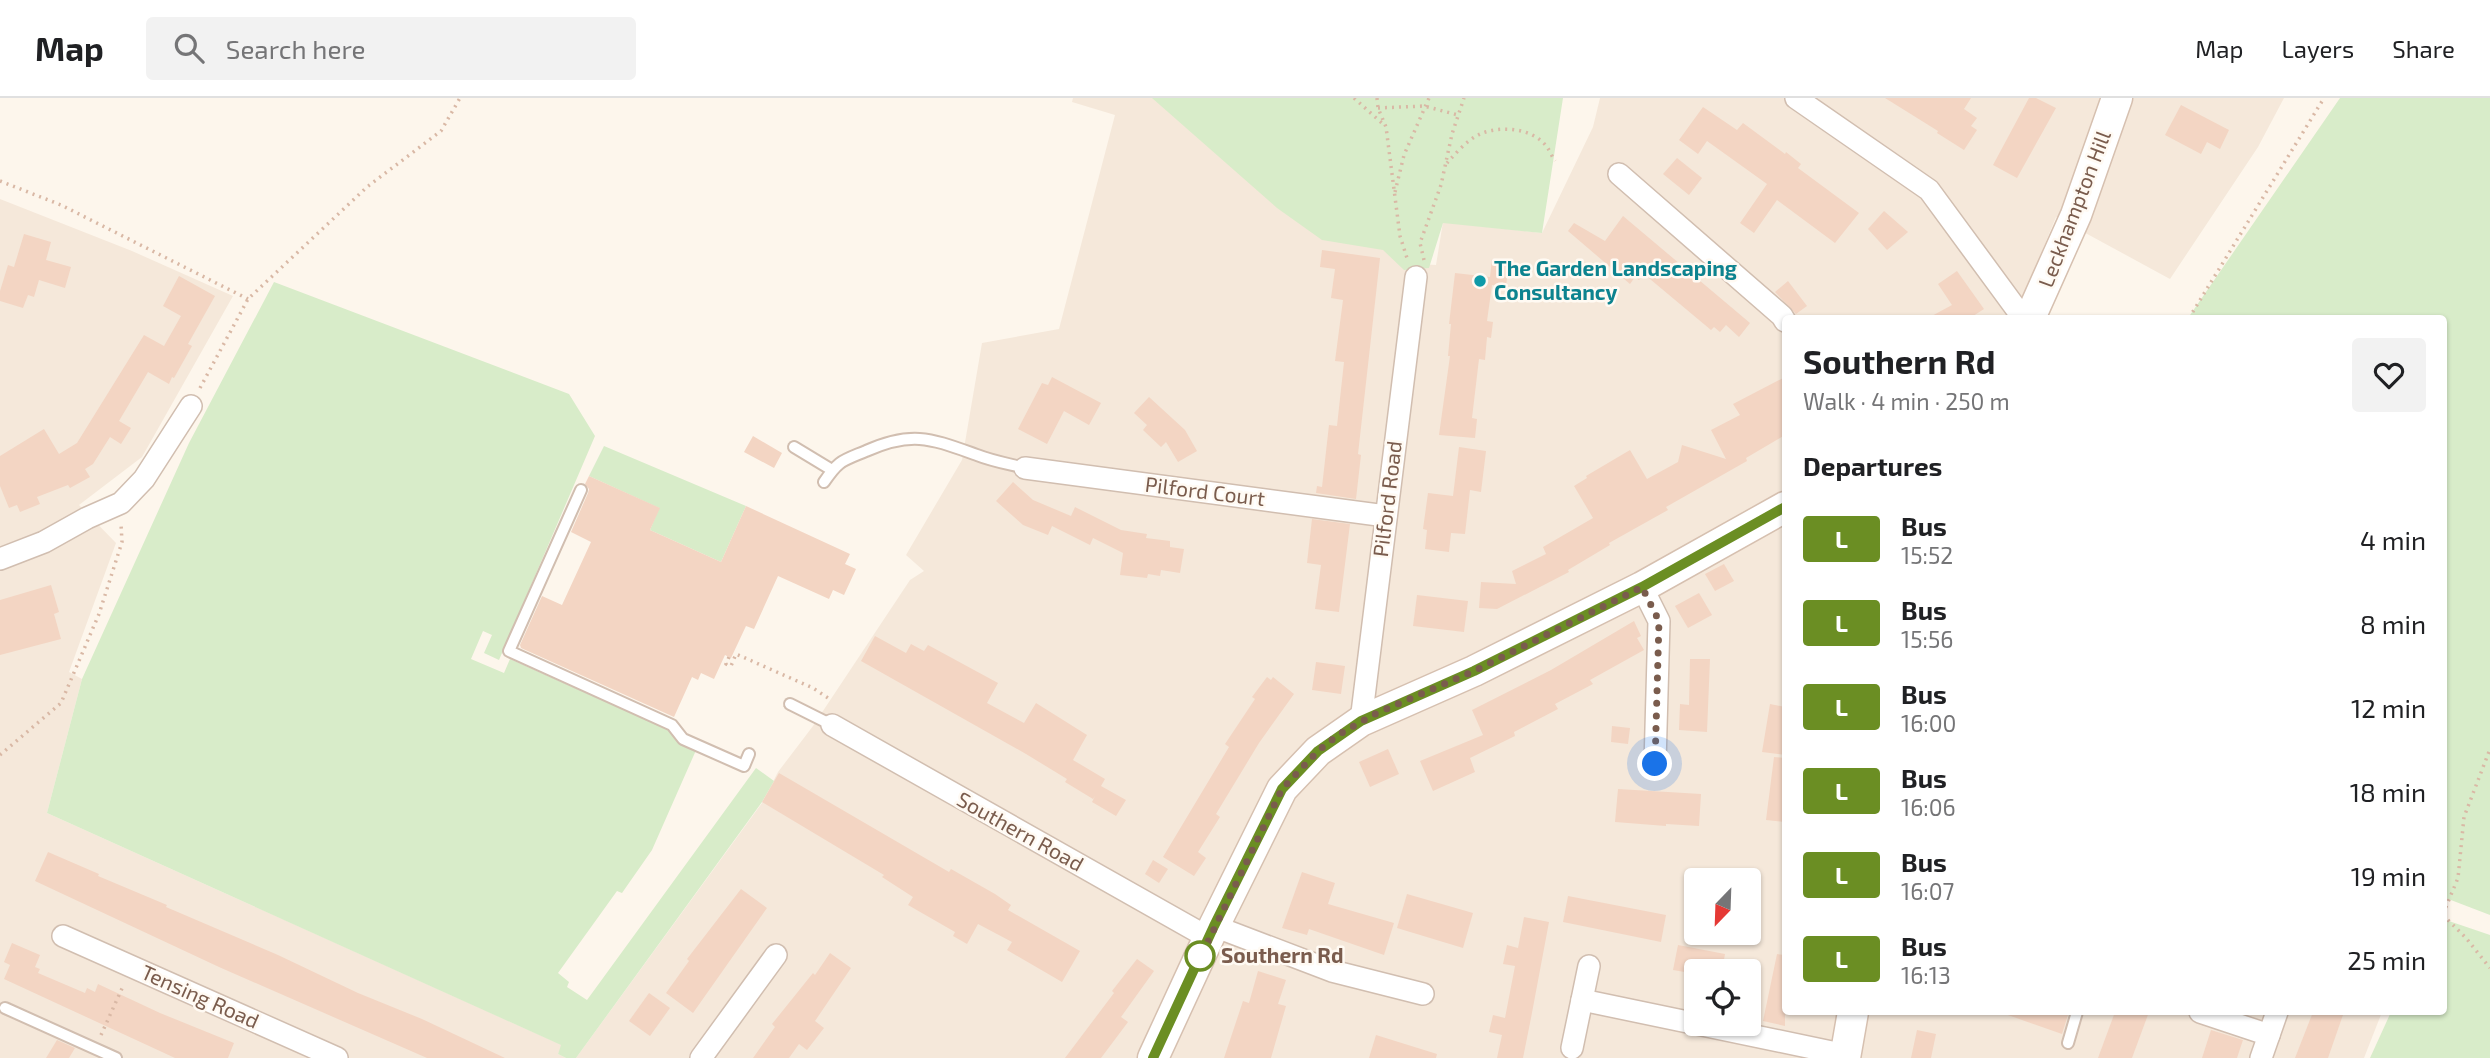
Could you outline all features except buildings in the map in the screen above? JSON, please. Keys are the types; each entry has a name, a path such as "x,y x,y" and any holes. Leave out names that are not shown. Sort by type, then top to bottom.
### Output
{"street":[{"path":"1796,98 1929,190 2020,315"},
{"name":"Leckhampton Hill","path":"2031,315 2076,215 2116,98"},
{"path":"1619,174 1782,316"},
{"name":"Pilford Road","path":"1361,721 1416,269"},
{"path":"0,559 44,542 121,503 144,479 191,406"},
{"name":"Pilford Court","path":"1025,468 1386,516"},
{"path":"1153,1058 1211,932 1282,789 1318,751 1361,721 1474,671 1642,587 1782,509"},
{"path":"1642,587 1659,621 1655,764"},
{"name":"Southern Road","path":"832,726 1211,932 1332,971 1423,994"},
{"name":"Tensing Road","path":"63,936 337,1058"},
{"path":"701,1058 776,955"},
{"path":"1572,1048 1589,966"},
{"path":"1582,1000 1846,1056 1853,1015"},
{"path":"2209,1015 2269,1035"},
{"path":"2261,1058 2276,1015"}],"lane":[{"path":"824,482 837,463 877,446 916,437 948,443 979,456 1025,468"},
{"path":"794,447 832,470"},
{"path":"581,490 509,652 672,725 683,738 744,766 750,754"},
{"path":"790,704 832,726"},
{"path":"5,1008 116,1058"},
{"path":"2068,1044 2076,1015"}],"path":[{"path":"191,406 248,299 368,187 441,131 460,98"},
{"path":"1353,98 1386,127"},
{"path":"1377,98 1386,127 1401,236 1416,269"},
{"path":"1394,194 1404,155 1429,98"},
{"path":"1416,269 1420,243 1441,186 1464,98"},
{"path":"2191,315 2324,98"},
{"path":"1378,108 1424,106 1458,115"},
{"path":"1445,166 1459,149 1480,134 1502,129 1528,132 1546,145 1555,161"},
{"path":"0,181 61,205 248,299"},
{"path":"0,755 61,704 99,614 122,542 121,503"},
{"path":"729,657 726,664 731,666 736,654 813,688 831,700"},
{"path":"2447,905 2458,878 2464,817 2490,749"},
{"path":"2447,919 2490,968"},
{"path":"95,1049 132,967"}],"shaded area":[{"path":"1073,98 1284,98 1420,264 1436,265 1443,222 1542,233 1593,127 1600,98 2284,98 2258,147 2170,279 2056,217 2024,295 2007,315 1782,315 1782,1015 2381,1015 2364,1058 576,1058 762,803 778,772 813,726 910,580 924,571 906,555 962,460 982,343 1059,329 1115,115 1072,102"},
{"path":"0,199 132,251 233,296 142,457 79,505 116,543 69,672 82,679 47,813 562,1045 558,1054 566,1058 0,1058"}],"green space":[{"path":"1152,98 1563,98 1542,233 1443,223 1429,268 1404,270 1383,250 1322,240 1277,208"},
{"path":"2340,98 2490,98 2490,915 2447,899 2447,315 2190,315"},
{"path":"274,282 569,394 595,436 499,660 484,653 492,635 483,631 471,659 504,673 510,659 671,731 697,748 652,850 622,893 617,891 558,973 569,982 567,987 587,1000 756,768 774,781 762,802 576,1058 566,1058 558,1054 561,1045 47,813 82,679 189,443"},
{"path":"604,446 746,506 721,562 650,530 659,508 589,476"},
{"path":"2447,920 2490,935 2490,1058 2370,1058 2390,1015 2447,1015"}],"bus line":[{"name":"L","path":"1153,1058 1282,789 1318,751 1361,721 1474,671 1642,587 1782,509"}],"place":[{"name":"The Garden Landscaping Consultancy","path":"1480,281"},
{"name":"Southern Rd","path":"1200,956"}],"route":[{"path":"1200,956 1199,960 1282,789 1318,751 1361,721 1474,671 1642,587 1659,621 1655,764"}]}
